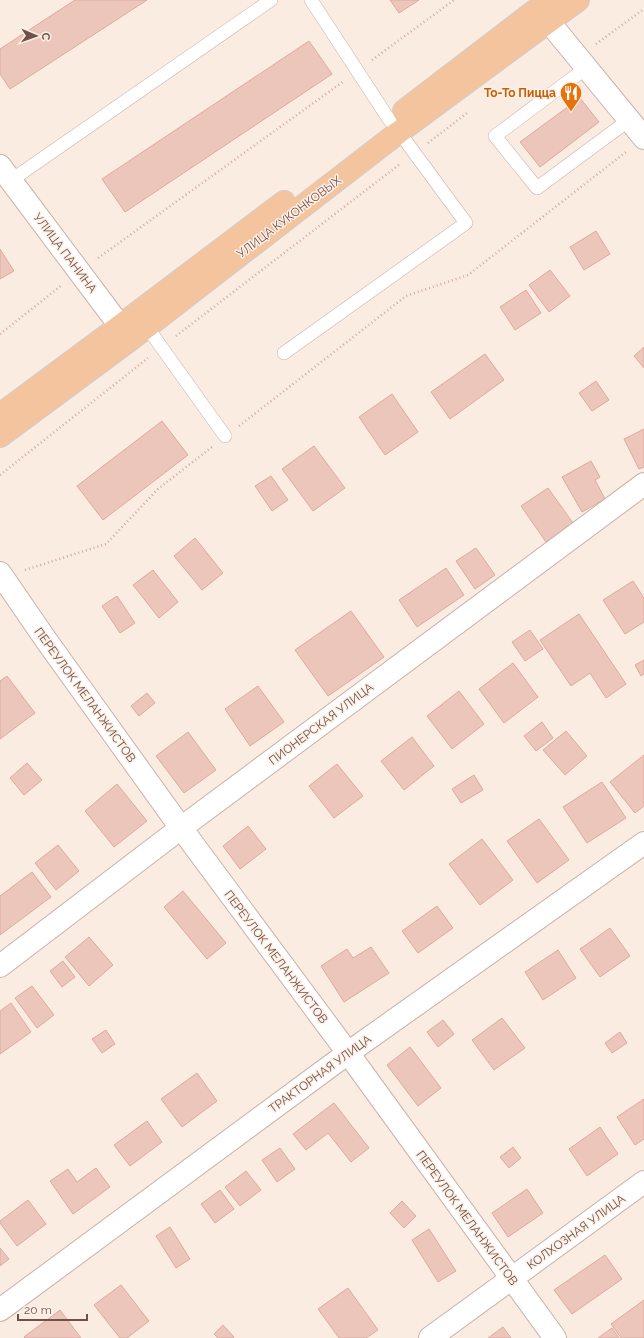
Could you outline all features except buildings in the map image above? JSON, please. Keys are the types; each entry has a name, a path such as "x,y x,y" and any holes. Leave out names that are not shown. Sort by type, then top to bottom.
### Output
{"main road":[{"name":"УЛИЦА КУКОНКОВЫХ","path":"0,436 133,330 394,127 543,7 578,0"},
{"name":"УЛИЦА КУКОНКОВЫХ","path":"0,415 133,330"}],"street":[{"path":"543,7 582,63 644,138"},
{"name":"УЛИЦА ПАНИНА","path":"5,174 79,271 133,330"},
{"name":"ПИОНЕРСКАЯ УЛИЦА","path":"0,966 181,828 644,484"},
{"name":"ПЕРЕУЛОК МЕЛАНЖИСТОВ","path":"1,575 181,828 348,1053 555,1338"},
{"name":"ТРАКТОРНАЯ УЛИЦА","path":"0,1310 348,1053 644,843"},
{"name":"КОЛХОЗНАЯ УЛИЦА","path":"430,1338 644,1182"}],"lane":[{"path":"5,174 271,0"},
{"path":"284,353 466,223 394,127 357,72 312,0"},
{"path":"582,63 495,136 537,188 629,120"},
{"path":"133,330 161,348 225,436"}],"path":[{"path":"0,334 79,271 357,72 454,0"},
{"path":"582,63 644,9"},
{"path":"0,475 161,348 470,110"},
{"path":"1,575 106,544 158,490 225,436 266,406 406,296 468,275 644,138"}],"place":[{"name":"То-То Пицца","path":"571,112"}]}
